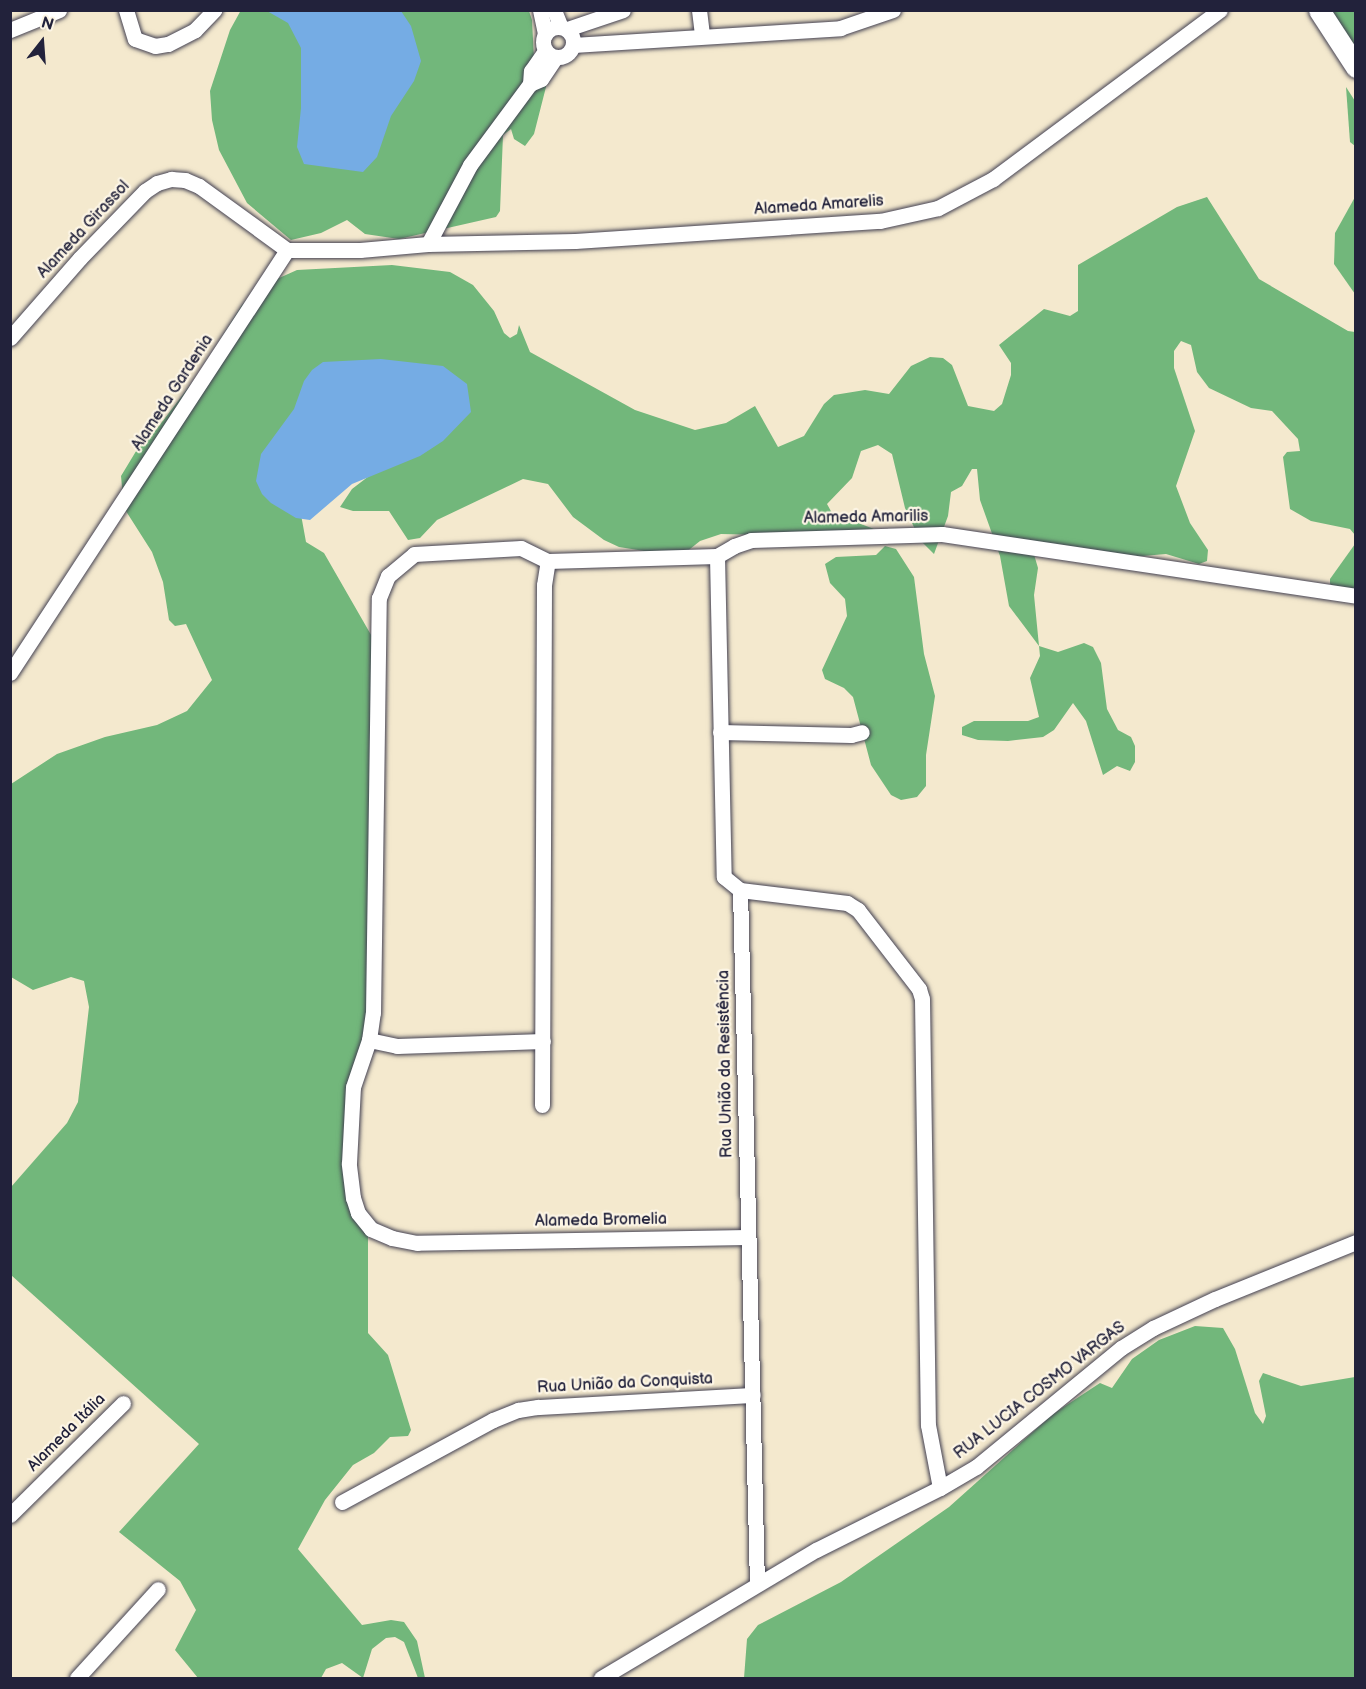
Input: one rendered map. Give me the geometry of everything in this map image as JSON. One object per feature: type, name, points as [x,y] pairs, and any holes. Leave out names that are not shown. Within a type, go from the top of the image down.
[{"type":"street","points":[[10,30],[60,10]]},
{"type":"street","points":[[126,10],[135,39],[154,46],[168,44],[195,30],[214,10]]},
{"type":"street","points":[[540,10],[545,34]]},
{"type":"street","points":[[550,54],[567,55],[573,45],[571,34],[564,28],[554,10]]},
{"type":"street","points":[[287,250],[360,250],[428,244],[470,165],[530,84],[541,79],[550,54],[542,39],[549,29],[564,28],[623,10]]},
{"type":"street","points":[[699,10],[702,36]]},
{"type":"street","points":[[573,45],[840,28],[893,10]]},
{"type":"street","name":"Alameda Amarelis","points":[[428,244],[575,241],[880,221],[938,208],[993,179],[1220,10]]},
{"type":"street","points":[[1319,10],[1356,67]]},
{"type":"street","name":"Alameda Girassol","points":[[10,338],[80,258],[145,191],[157,183],[186,180],[199,186],[287,250]]},
{"type":"street","name":"Alameda Gardenia","points":[[10,673],[287,250]]},
{"type":"street","name":"Alameda Amarilis","points":[[388,576],[414,554],[521,548],[548,561],[717,556],[734,546],[751,540],[942,534],[1356,596]]},
{"type":"street","points":[[717,556],[724,877],[740,890],[847,903],[858,910],[919,988],[922,999],[928,1425],[940,1488]]},
{"type":"street","points":[[542,1105],[544,585],[548,561]]},
{"type":"street","name":"Alameda Bromelia","points":[[388,576],[379,598],[373,1013],[369,1040],[353,1086],[349,1163],[353,1198],[358,1213],[368,1225],[392,1238],[417,1243],[747,1237]]},
{"type":"street","points":[[720,732],[851,735],[862,732]]},
{"type":"street","name":"Rua União da Resistência","points":[[740,890],[747,1237]]},
{"type":"street","points":[[369,1040],[397,1046],[543,1041]]},
{"type":"street","points":[[747,1237],[757,1584]]},
{"type":"street","name":"RUA LUCIA COSMO VARGAS","points":[[601,1678],[816,1550],[940,1488],[976,1467],[1121,1348],[1153,1328],[1215,1299],[1356,1242]]},
{"type":"street","name":"Rua União da Conquista","points":[[342,1502],[493,1420],[518,1410],[753,1395]]},
{"type":"street","name":"Alameda Itália","points":[[10,1515],[123,1403]]},
{"type":"street","points":[[77,1678],[158,1589]]},
{"type":"green space","points":[[241,10],[529,11],[532,20],[534,59],[546,87],[534,134],[525,146],[514,139],[511,129],[503,135],[500,211],[496,217],[399,239],[365,234],[347,220],[321,233],[291,240],[247,203],[219,150],[212,120],[210,91],[230,30]]},
{"type":"green space","points":[[1350,10],[1355,12],[1355,69],[1321,11]]},
{"type":"green space","points":[[1346,87],[1355,101],[1355,146],[1350,142]]},
{"type":"green space","points":[[1207,197],[1259,279],[1348,331],[1355,332],[1355,535],[1350,529],[1311,521],[1290,509],[1283,457],[1287,452],[1300,451],[1298,439],[1272,411],[1251,408],[1209,388],[1197,372],[1191,345],[1181,341],[1174,351],[1174,368],[1195,431],[1176,486],[1190,523],[1208,550],[1207,561],[1199,564],[1166,554],[1119,558],[1033,551],[1038,568],[1034,595],[1039,646],[1009,606],[1000,556],[980,500],[977,469],[972,469],[962,486],[951,492],[948,516],[934,554],[920,540],[905,508],[892,454],[878,445],[861,451],[852,478],[827,504],[832,513],[874,529],[809,536],[721,534],[700,541],[675,561],[657,553],[619,547],[604,540],[573,517],[548,484],[523,479],[437,520],[420,538],[408,540],[389,511],[353,511],[340,507],[352,489],[437,424],[300,509],[306,542],[324,553],[378,647],[369,1040],[355,1073],[353,1198],[368,1225],[368,1333],[388,1355],[411,1430],[408,1436],[390,1437],[374,1453],[353,1465],[325,1500],[298,1549],[362,1625],[391,1620],[404,1622],[417,1641],[425,1678],[418,1678],[404,1642],[395,1637],[386,1638],[372,1649],[363,1678],[342,1663],[326,1669],[321,1678],[198,1678],[175,1650],[196,1610],[180,1581],[119,1532],[199,1444],[11,1275],[11,1187],[67,1123],[78,1102],[89,1007],[84,981],[71,977],[33,990],[11,977],[11,784],[57,754],[105,737],[157,725],[187,711],[212,680],[186,624],[175,626],[169,620],[163,582],[152,552],[124,508],[121,476],[144,438],[152,435],[198,375],[242,305],[268,283],[297,270],[392,265],[450,272],[473,285],[494,311],[504,333],[510,338],[517,334],[519,325],[530,352],[635,410],[695,430],[726,423],[755,406],[778,447],[804,436],[824,404],[834,395],[865,390],[889,394],[911,366],[930,357],[943,358],[952,365],[968,406],[994,411],[1002,404],[1011,375],[1011,363],[999,345],[1044,309],[1070,316],[1078,311],[1078,265],[1177,207]]},
{"type":"green space","points":[[1355,197],[1356,294],[1334,264],[1335,233]]},
{"type":"green space","points":[[1355,544],[1355,590],[1336,588],[1330,584],[1330,579]]},
{"type":"green space","points":[[885,546],[896,549],[914,577],[924,654],[935,696],[926,755],[926,786],[917,797],[901,800],[891,795],[871,765],[853,697],[844,688],[825,679],[822,670],[847,616],[845,599],[830,583],[825,564],[836,557],[876,555]]},
{"type":"green space","points":[[1084,643],[1093,647],[1101,663],[1107,709],[1118,730],[1131,737],[1135,746],[1135,762],[1130,771],[1117,766],[1103,775],[1086,721],[1073,703],[1054,730],[1043,737],[1008,741],[978,740],[962,735],[962,727],[974,721],[1028,721],[1039,717],[1030,678],[1040,656],[1039,646],[1058,652]]},
{"type":"green space","points":[[1195,1326],[1223,1328],[1235,1349],[1255,1413],[1263,1424],[1266,1416],[1259,1381],[1263,1373],[1301,1386],[1355,1377],[1355,1678],[744,1678],[747,1639],[758,1625],[841,1582],[949,1507],[1053,1414],[1100,1383],[1112,1388],[1132,1359],[1159,1340]]},
{"type":"water","points":[[267,11],[401,11],[411,26],[421,61],[414,81],[391,116],[377,157],[363,172],[304,164],[297,147],[301,108],[301,48],[288,23]]},
{"type":"water","points":[[381,359],[443,366],[467,384],[471,412],[443,441],[420,456],[352,484],[310,520],[296,518],[271,503],[262,494],[256,481],[261,454],[294,409],[304,381],[312,370],[323,362]]}]
